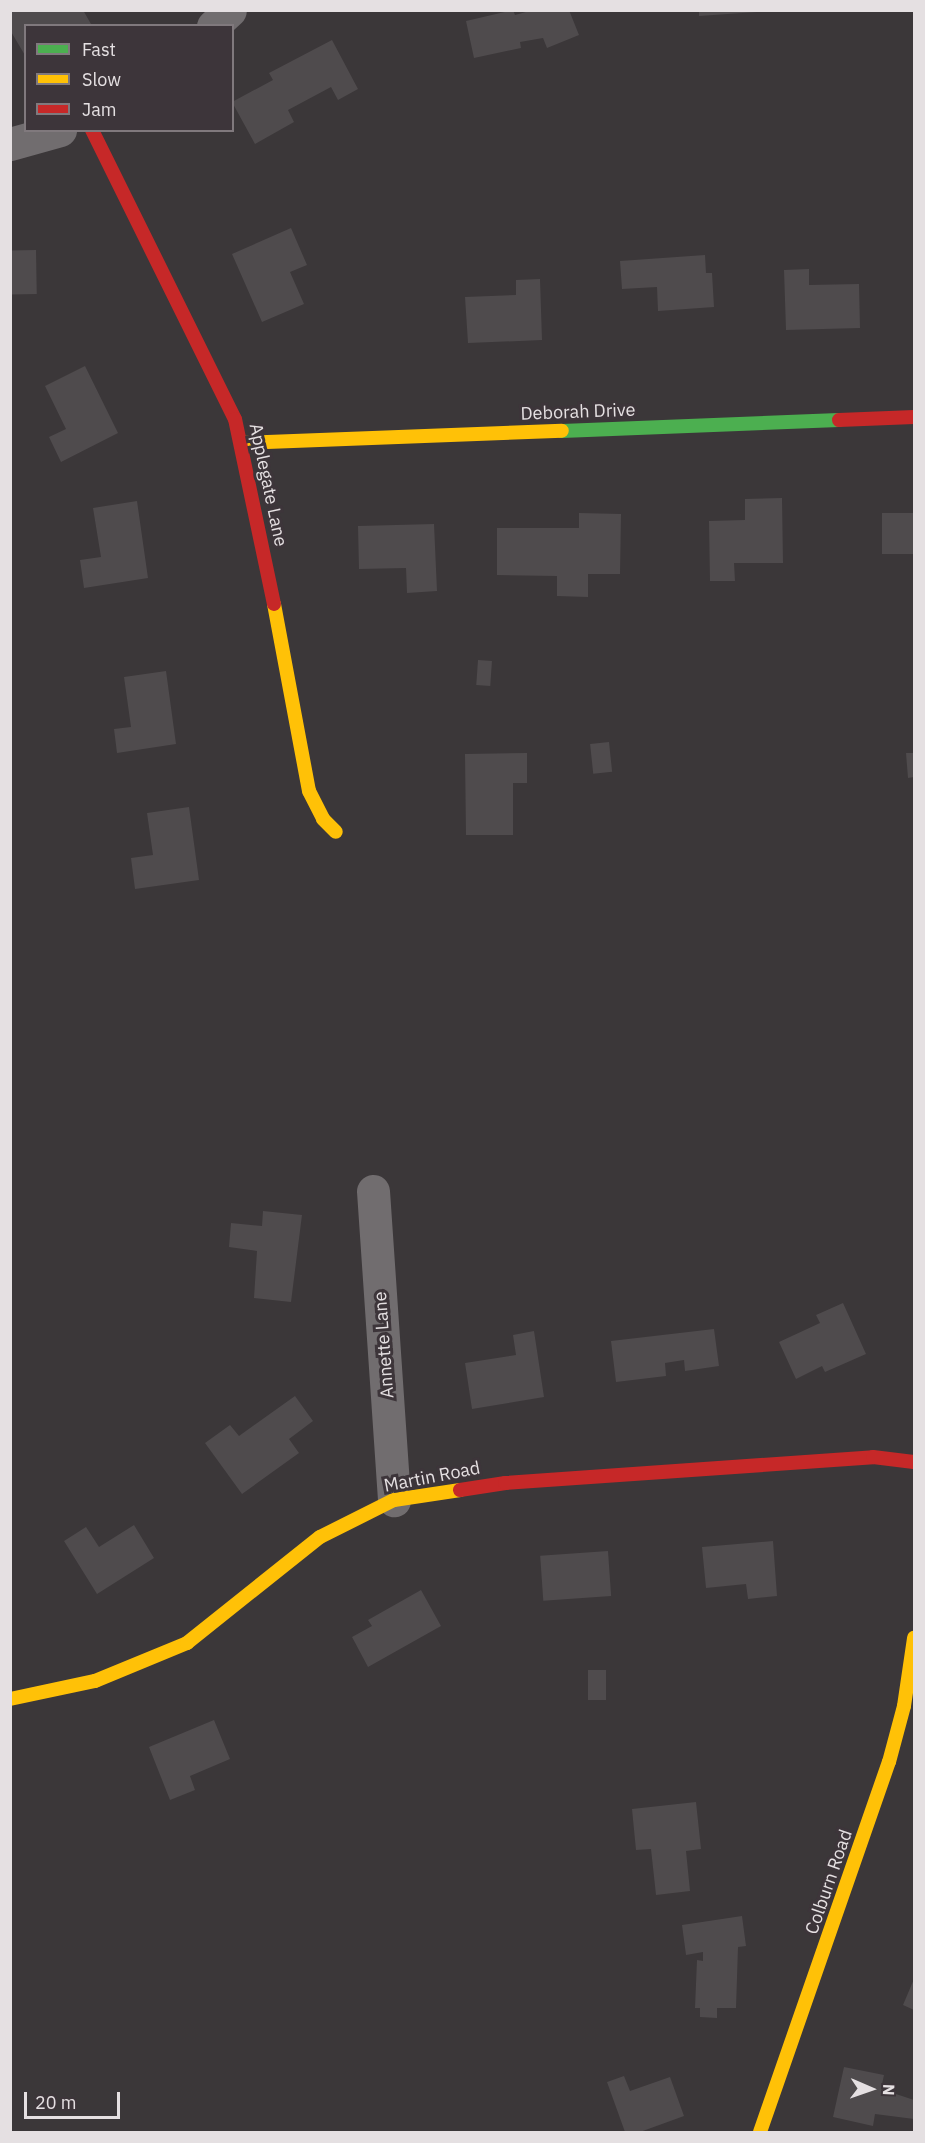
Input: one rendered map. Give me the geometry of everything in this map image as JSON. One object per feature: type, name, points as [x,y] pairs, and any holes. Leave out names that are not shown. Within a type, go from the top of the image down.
[{"type":"street","points":[[215,24],[230,10]]},
{"type":"street","points":[[10,144],[53,132]]},
{"type":"street","name":"Applegate Lane","points":[[93,132],[214,371],[243,443],[309,791],[323,819],[336,832]]},
{"type":"street","name":"Deborah Drive","points":[[243,443],[915,417]]},
{"type":"street","name":"Annette Lane","points":[[373,1191],[394,1500]]},
{"type":"street","name":"Martin Road","points":[[10,1699],[95,1681],[187,1643],[320,1537],[394,1500],[505,1483],[873,1457],[915,1462]]},
{"type":"street","name":"Colburn Road","points":[[760,2133],[889,1762],[904,1706],[915,1638]]},
{"type":"building","points":[[10,10],[83,10],[91,24],[24,24],[24,54],[10,30]]},
{"type":"building","points":[[513,10],[515,15],[533,10],[569,10],[579,35],[547,48],[543,38],[520,42],[521,48],[474,58],[466,21]]},
{"type":"building","points":[[699,10],[757,10],[757,12],[699,16]]},
{"type":"building","points":[[332,40],[358,89],[338,100],[331,87],[288,110],[294,122],[255,144],[234,106],[234,101],[273,80],[269,73]]},
{"type":"building","points":[[291,228],[307,265],[290,272],[304,304],[262,322],[232,254]]},
{"type":"building","points":[[10,250],[36,250],[37,294],[11,294]]},
{"type":"building","points":[[705,255],[706,273],[712,273],[714,307],[658,311],[657,287],[622,289],[620,261]]},
{"type":"building","points":[[809,269],[809,285],[859,284],[860,328],[786,330],[784,270]]},
{"type":"building","points":[[540,279],[542,340],[468,343],[465,297],[516,295],[516,280]]},
{"type":"building","points":[[85,366],[118,433],[61,462],[49,437],[66,429],[45,386]]},
{"type":"building","points":[[782,498],[783,563],[734,563],[735,581],[710,581],[709,521],[745,520],[745,499]]},
{"type":"building","points":[[137,501],[148,578],[84,588],[80,560],[101,557],[93,508]]},
{"type":"building","points":[[579,513],[621,514],[620,574],[588,574],[588,597],[557,596],[557,576],[497,575],[497,528],[579,528]]},
{"type":"building","points":[[882,513],[914,513],[914,554],[882,554]]},
{"type":"building","points":[[434,524],[437,591],[407,593],[406,568],[359,569],[358,526]]},
{"type":"building","points":[[478,660],[492,661],[490,686],[476,685]]},
{"type":"building","points":[[166,671],[176,744],[117,753],[114,729],[131,727],[124,677]]},
{"type":"building","points":[[609,742],[612,772],[593,774],[590,744]]},
{"type":"building","points":[[527,753],[527,783],[513,783],[513,835],[466,835],[465,754]]},
{"type":"building","points":[[906,753],[914,753],[914,777],[908,778]]},
{"type":"building","points":[[189,807],[199,880],[135,889],[131,858],[153,855],[147,813]]},
{"type":"building","points":[[263,1211],[302,1215],[291,1302],[254,1298],[257,1251],[229,1247],[231,1223],[262,1226]]},
{"type":"building","points":[[843,1303],[866,1354],[825,1372],[822,1366],[796,1379],[779,1342],[820,1323],[816,1315]]},
{"type":"building","points":[[714,1329],[719,1366],[685,1371],[684,1360],[665,1363],[666,1376],[616,1382],[611,1341]]},
{"type":"building","points":[[534,1331],[544,1397],[472,1409],[465,1363],[516,1355],[513,1335]]},
{"type":"building","points":[[295,1396],[313,1421],[289,1439],[299,1453],[242,1494],[205,1443],[230,1425],[239,1436]]},
{"type":"building","points":[[134,1525],[154,1558],[97,1594],[64,1541],[86,1527],[99,1547]]},
{"type":"building","points":[[773,1541],[777,1596],[748,1599],[746,1584],[706,1588],[702,1547]]},
{"type":"building","points":[[608,1551],[611,1596],[543,1601],[540,1556]]},
{"type":"building","points":[[421,1590],[441,1626],[368,1667],[352,1637],[372,1626],[368,1620]]},
{"type":"building","points":[[588,1670],[606,1670],[606,1700],[588,1700]]},
{"type":"building","points":[[214,1720],[230,1759],[190,1776],[195,1790],[170,1800],[149,1747]]},
{"type":"building","points":[[696,1802],[701,1849],[686,1851],[690,1891],[656,1895],[651,1849],[636,1850],[632,1809]]},
{"type":"building","points":[[742,1916],[746,1946],[738,1947],[736,2008],[717,2008],[717,2018],[700,2017],[700,2008],[695,2008],[697,1960],[703,1961],[703,1952],[686,1955],[682,1925]]},
{"type":"building","points":[[914,1979],[914,2010],[903,2005]]},
{"type":"building","points":[[844,2067],[884,2075],[881,2089],[914,2100],[914,2119],[875,2114],[873,2126],[833,2117]]},
{"type":"building","points":[[624,2076],[630,2091],[670,2077],[684,2116],[640,2132],[625,2132],[607,2082]]},
{"type":"traffic: fast","points":[[562,431],[839,420]]},
{"type":"traffic: slow","points":[[243,443],[562,431]]},
{"type":"traffic: slow","points":[[274,604],[309,791],[323,819],[336,832]]},
{"type":"traffic: slow","points":[[10,1699],[95,1681],[187,1643],[320,1537],[394,1500],[460,1490]]},
{"type":"traffic: slow","points":[[760,2132],[889,1762],[904,1706],[914,1638]]},
{"type":"traffic: jam","points":[[93,132],[235,419],[274,604]]},
{"type":"traffic: jam","points":[[839,420],[914,417]]},
{"type":"traffic: jam","points":[[460,1490],[505,1483],[873,1457],[914,1462]]}]
